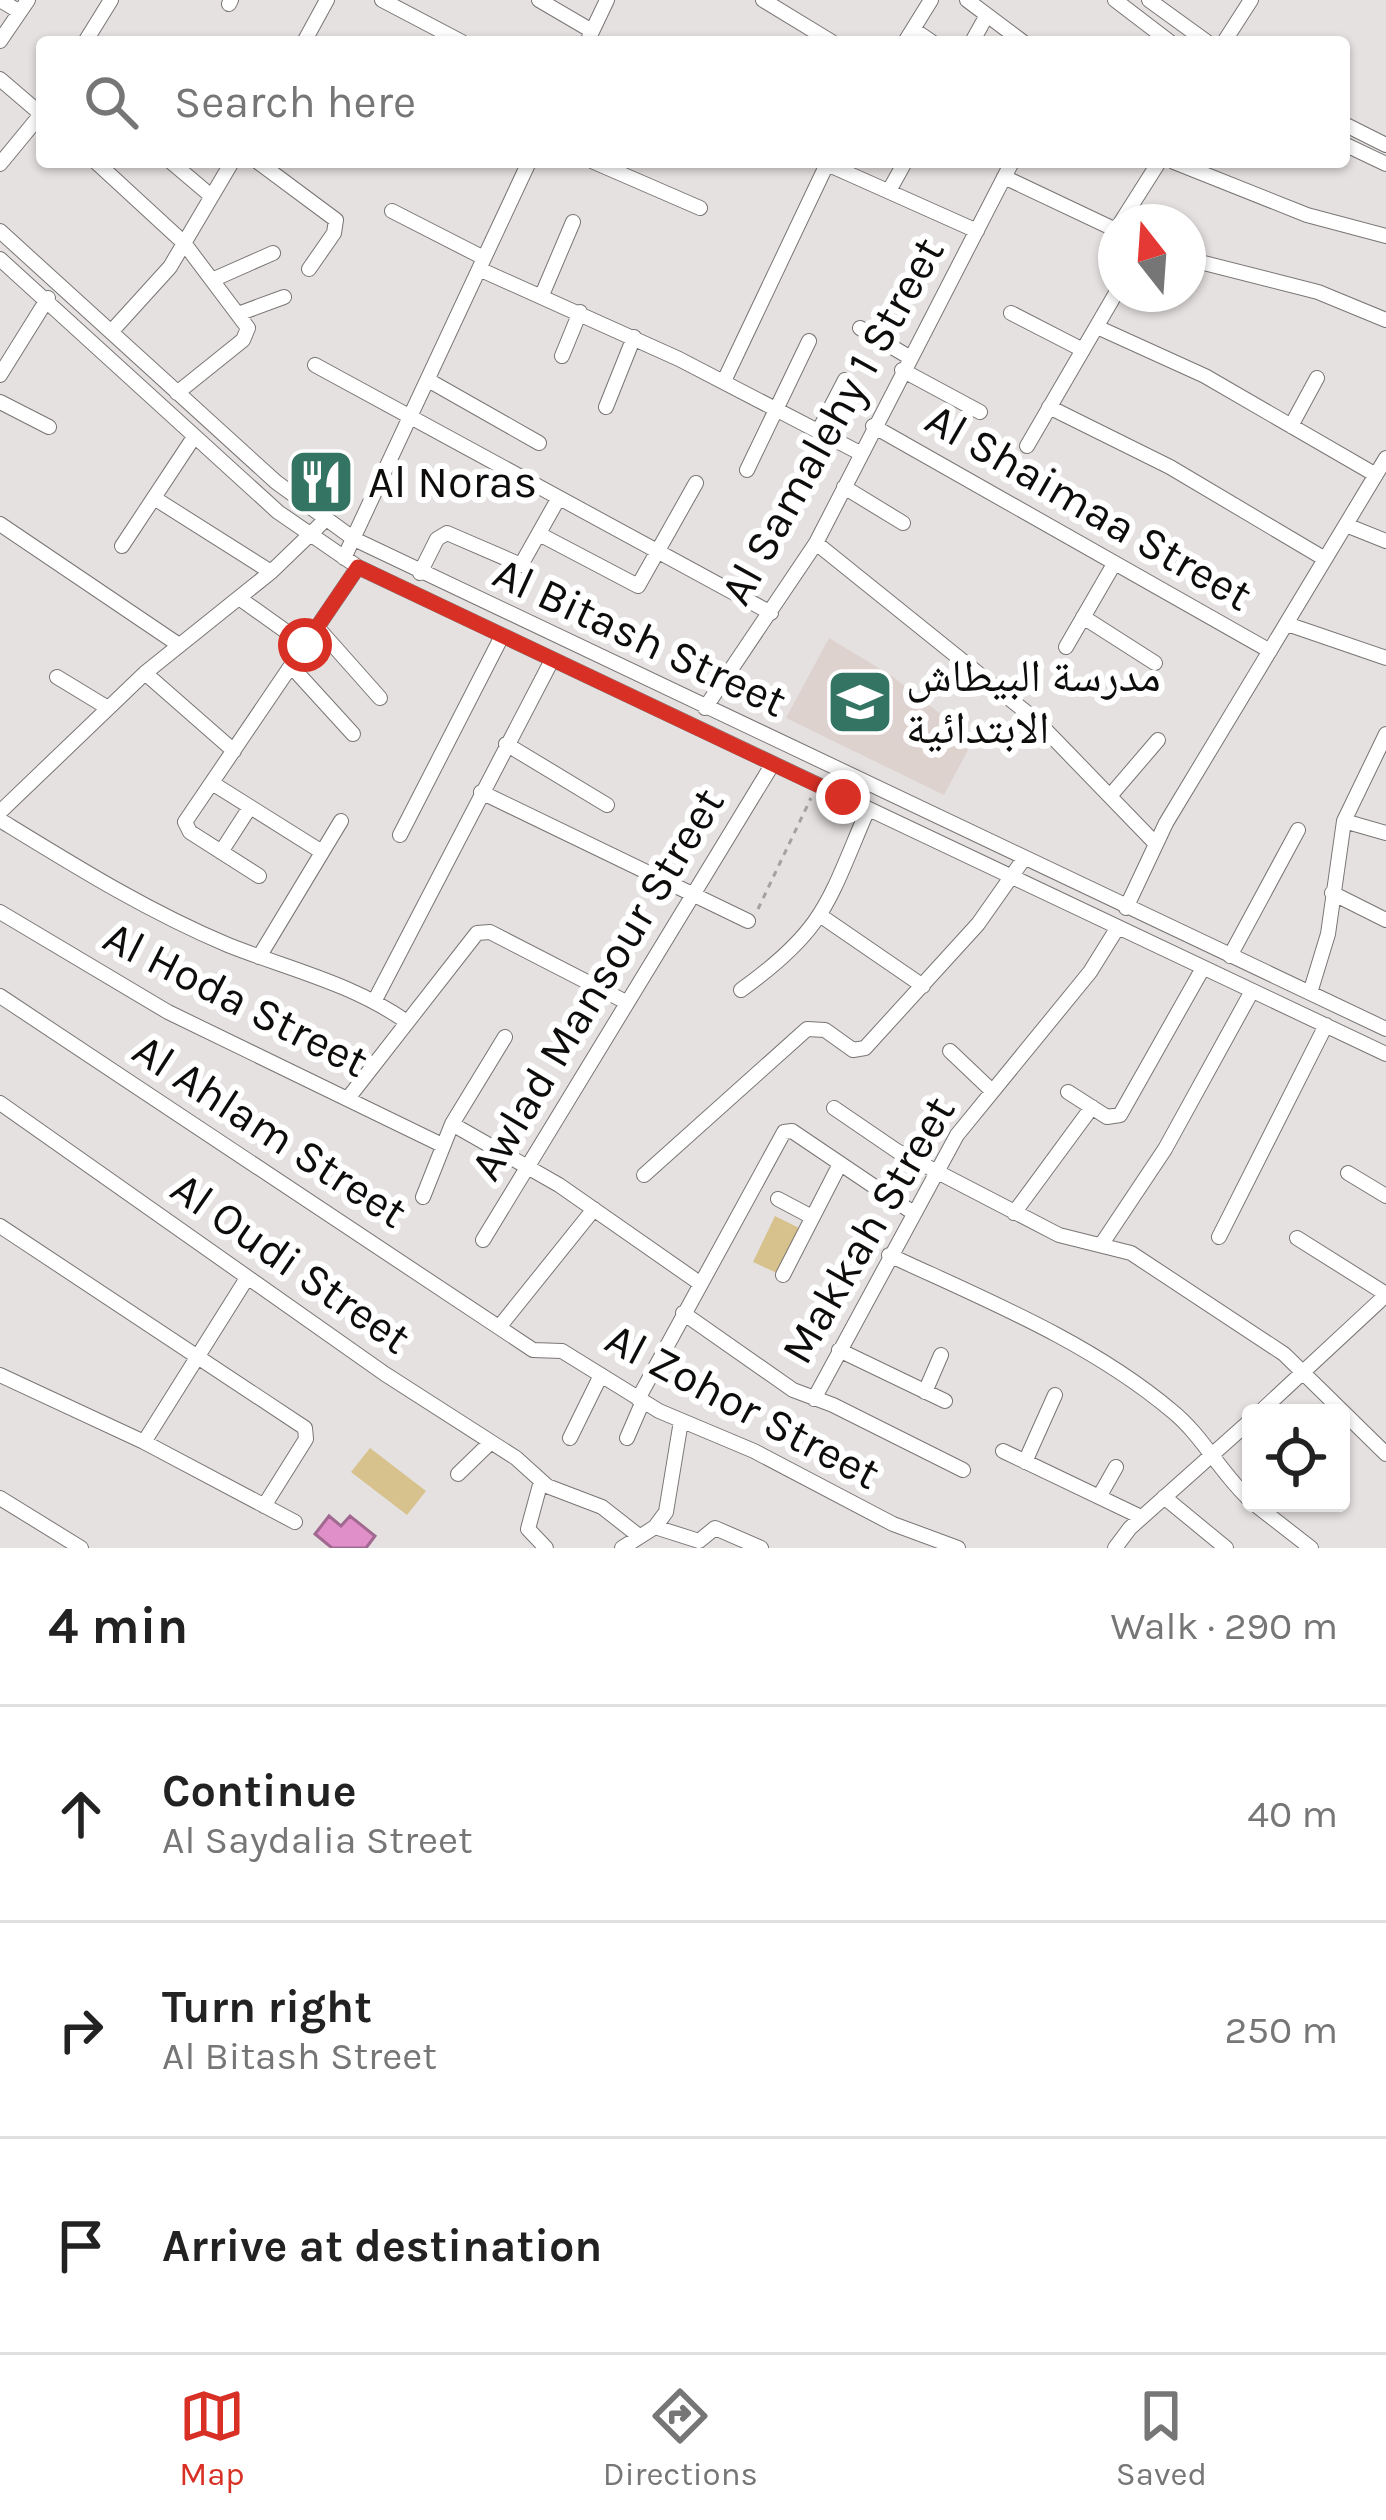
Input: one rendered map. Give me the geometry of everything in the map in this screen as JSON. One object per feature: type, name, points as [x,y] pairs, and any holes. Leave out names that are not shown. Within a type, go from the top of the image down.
[{"type":"street","points":[[0,0],[24,6],[0,41]]},
{"type":"street","points":[[89,36],[111,0]]},
{"type":"street","points":[[307,36],[327,0]]},
{"type":"street","points":[[382,0],[438,36]]},
{"type":"street","points":[[539,0],[588,36]]},
{"type":"street","points":[[589,36],[607,0]]},
{"type":"street","points":[[763,0],[822,36]]},
{"type":"street","points":[[909,36],[931,0]]},
{"type":"street","points":[[967,0],[1014,36]]},
{"type":"street","points":[[1115,0],[1162,36]]},
{"type":"street","points":[[1149,0],[1199,36]]},
{"type":"street","points":[[1228,36],[1251,0]]},
{"type":"street","points":[[975,36],[987,15]]},
{"type":"street","points":[[0,79],[36,109]]},
{"type":"street","points":[[0,164],[36,121]]},
{"type":"street","points":[[1350,127],[1386,145]]},
{"type":"street","points":[[1350,147],[1386,164]]},
{"type":"street","points":[[103,168],[184,243],[248,328],[247,336],[177,393]]},
{"type":"street","points":[[179,168],[210,195]]},
{"type":"street","points":[[111,332],[184,243],[228,168]]},
{"type":"street","points":[[267,168],[336,220],[334,233],[309,269]]},
{"type":"street","points":[[344,558],[526,168]]},
{"type":"street","points":[[608,168],[700,208]]},
{"type":"street","points":[[724,380],[824,168]]},
{"type":"street","points":[[844,168],[976,231]]},
{"type":"street","points":[[890,189],[902,168]]},
{"type":"street","name":"Al Samalehy 1 Street","points":[[705,708],[815,543],[1009,168]]},
{"type":"street","points":[[1132,204],[1155,168]]},
{"type":"street","points":[[1189,168],[1307,215],[1386,236]]},
{"type":"street","points":[[1004,177],[1098,219]]},
{"type":"street","points":[[392,211],[542,296],[724,380],[860,452]]},
{"type":"street","points":[[542,296],[573,222]]},
{"type":"street","name":"Al Bitash Street","points":[[0,231],[177,393],[325,520],[354,539],[1386,1029]]},
{"type":"street","points":[[212,280],[273,253]]},
{"type":"street","name":"Al Bitash Street","points":[[0,259],[309,536],[358,567],[1386,1054]]},
{"type":"street","points":[[1206,264],[1318,292],[1386,320]]},
{"type":"street","points":[[0,375],[57,283]]},
{"type":"street","points":[[238,314],[284,297]]},
{"type":"street","points":[[562,356],[580,312]]},
{"type":"street","points":[[1027,446],[1105,312]]},
{"type":"street","points":[[1011,313],[1083,350]]},
{"type":"street","points":[[1096,327],[1205,376],[1376,475]]},
{"type":"street","points":[[860,328],[980,412]]},
{"type":"street","points":[[606,407],[634,337]]},
{"type":"street","points":[[748,470],[809,341]]},
{"type":"street","points":[[314,365],[771,614]]},
{"type":"street","points":[[1291,426],[1317,379]]},
{"type":"street","points":[[428,380],[538,443]]},
{"type":"street","points":[[819,430],[845,380]]},
{"type":"street","points":[[0,402],[49,427]]},
{"type":"street","points":[[1049,407],[1170,467],[1325,560]]},
{"type":"street","name":"Al Shaimaa Street","points":[[873,426],[1270,651]]},
{"type":"street","points":[[122,546],[194,436]]},
{"type":"street","points":[[1126,908],[1155,843],[1386,458]]},
{"type":"street","points":[[541,535],[631,586],[644,581],[695,483]]},
{"type":"street","points":[[844,487],[903,523]]},
{"type":"street","points":[[154,498],[271,572]]},
{"type":"street","points":[[420,573],[443,534],[516,565],[528,559],[557,501]]},
{"type":"street","points":[[325,520],[271,572],[146,673],[1,813],[116,892],[259,957],[375,1000],[406,1022]]},
{"type":"street","points":[[0,524],[179,645]]},
{"type":"street","points":[[1346,525],[1386,541]]},
{"type":"street","points":[[815,543],[1017,703],[1155,843]]},
{"type":"street","points":[[1066,647],[1114,564]]},
{"type":"street","points":[[259,876],[185,825],[358,567]]},
{"type":"street","points":[[239,598],[305,645]]},
{"type":"street","points":[[1083,617],[1155,663]]},
{"type":"street","points":[[1287,624],[1386,658]]},
{"type":"street","points":[[317,627],[380,698]]},
{"type":"street","points":[[400,836],[502,637]]},
{"type":"street","points":[[568,668],[578,648]]},
{"type":"street","points":[[375,1000],[552,660]]},
{"type":"street","points":[[290,666],[353,734]]},
{"type":"street","points":[[146,673],[234,751]]},
{"type":"street","points":[[57,677],[108,708]]},
{"type":"street","points":[[1310,994],[1328,934],[1344,821],[1378,763],[1386,734]]},
{"type":"street","points":[[1109,796],[1158,740]]},
{"type":"street","points":[[506,744],[607,805]]},
{"type":"street","name":"Awlad Mansour Street","points":[[483,1240],[772,765]]},
{"type":"street","points":[[212,783],[322,852]]},
{"type":"street","points":[[481,792],[748,921]]},
{"type":"street","points":[[221,852],[250,807]]},
{"type":"street","points":[[741,990],[800,946],[821,916],[868,809]]},
{"type":"street","points":[[259,957],[341,821]]},
{"type":"street","points":[[1344,821],[1386,833]]},
{"type":"street","points":[[1230,956],[1298,830]]},
{"type":"street","points":[[644,1175],[807,1029],[819,1028],[854,1050],[862,1049],[923,986],[1023,860]]},
{"type":"street","points":[[1332,893],[1386,920]]},
{"type":"street","name":"Al Hoda Street","points":[[0,912],[168,1012],[442,1145]]},
{"type":"street","points":[[821,916],[923,986]]},
{"type":"street","name":"Makkah Street","points":[[814,1399],[934,1172],[991,1090],[1090,972],[1118,927]]},
{"type":"street","points":[[349,1097],[477,933],[490,932],[626,1003]]},
{"type":"street","points":[[1068,1092],[1111,1118],[1120,1114],[1203,968]]},
{"type":"street","points":[[1101,1245],[1165,1149],[1252,991]]},
{"type":"street","name":"Al Ahlam Street","points":[[0,996],[500,1326]]},
{"type":"street","points":[[1219,1237],[1326,1025]]},
{"type":"street","points":[[423,1197],[452,1124],[505,1036]]},
{"type":"street","points":[[950,1052],[991,1090]]},
{"type":"street","name":"Al Oudi Street","points":[[0,1103],[541,1481],[602,1508],[638,1535]]},
{"type":"street","points":[[1014,1213],[1092,1107]]},
{"type":"street","points":[[834,1108],[934,1172],[1014,1213],[1072,1240],[1132,1253],[1304,1372],[1386,1454]]},
{"type":"street","points":[[452,1124],[528,1166],[698,1282]]},
{"type":"street","points":[[627,1438],[640,1400],[698,1282],[789,1131],[912,1212]]},
{"type":"street","points":[[783,1275],[840,1164]]},
{"type":"street","points":[[1348,1173],[1386,1196]]},
{"type":"street","points":[[778,1199],[812,1217]]},
{"type":"street","points":[[500,1326],[594,1209]]},
{"type":"street","points":[[0,1226],[308,1432],[264,1506]]},
{"type":"street","points":[[1268,1404],[1386,1295],[1297,1238]]},
{"type":"street","points":[[890,1255],[1083,1351],[1166,1405],[1242,1491]]},
{"type":"street","points":[[144,1442],[247,1278]]},
{"type":"street","points":[[682,1313],[783,1384],[963,1470]]},
{"type":"street","name":"Al Zohor Street","points":[[500,1326],[533,1350],[562,1351],[681,1421],[754,1451],[892,1524],[958,1548]]},
{"type":"street","points":[[839,1350],[946,1402]]},
{"type":"street","points":[[925,1392],[941,1355]]},
{"type":"street","points":[[570,1438],[601,1375]]},
{"type":"street","points":[[0,1376],[144,1442],[295,1522]]},
{"type":"street","points":[[1025,1462],[1054,1395]]},
{"type":"street","points":[[622,1548],[656,1527],[666,1513],[681,1421]]},
{"type":"street","points":[[1115,1548],[1141,1517],[1242,1428]]},
{"type":"street","points":[[458,1474],[491,1442]]},
{"type":"street","points":[[1003,1451],[1141,1517]]},
{"type":"street","points":[[1100,1497],[1116,1466]]},
{"type":"street","points":[[541,1481],[528,1529],[546,1548]]},
{"type":"street","points":[[1163,1497],[1226,1548]]},
{"type":"street","points":[[0,1498],[81,1548]]},
{"type":"street","points":[[1265,1512],[1311,1548]]},
{"type":"street","points":[[656,1527],[702,1544],[712,1527],[761,1548]]},
{"type":"path","points":[[748,921],[818,786]]},
{"type":"shaded area","name":"مدرسة البيطاش الابتدائية","points":[[829,638],[892,676],[956,726],[968,750],[944,795],[786,718]]},
{"type":"shaded area","points":[[775,1216],[799,1228],[777,1273],[753,1262]]},
{"type":"shaded area","points":[[370,1448],[426,1491],[407,1515],[351,1472]]},
{"type":"shaded area","points":[[329,1516],[341,1526],[350,1516],[375,1536],[366,1548],[332,1548],[315,1534]]},
{"type":"place","name":"Al Noras","points":[[321,482]]},
{"type":"place","name":"مدرسة البيطاش الابتدائية","points":[[860,702]]},
{"type":"route","points":[[305,645],[358,567],[843,797]]}]
